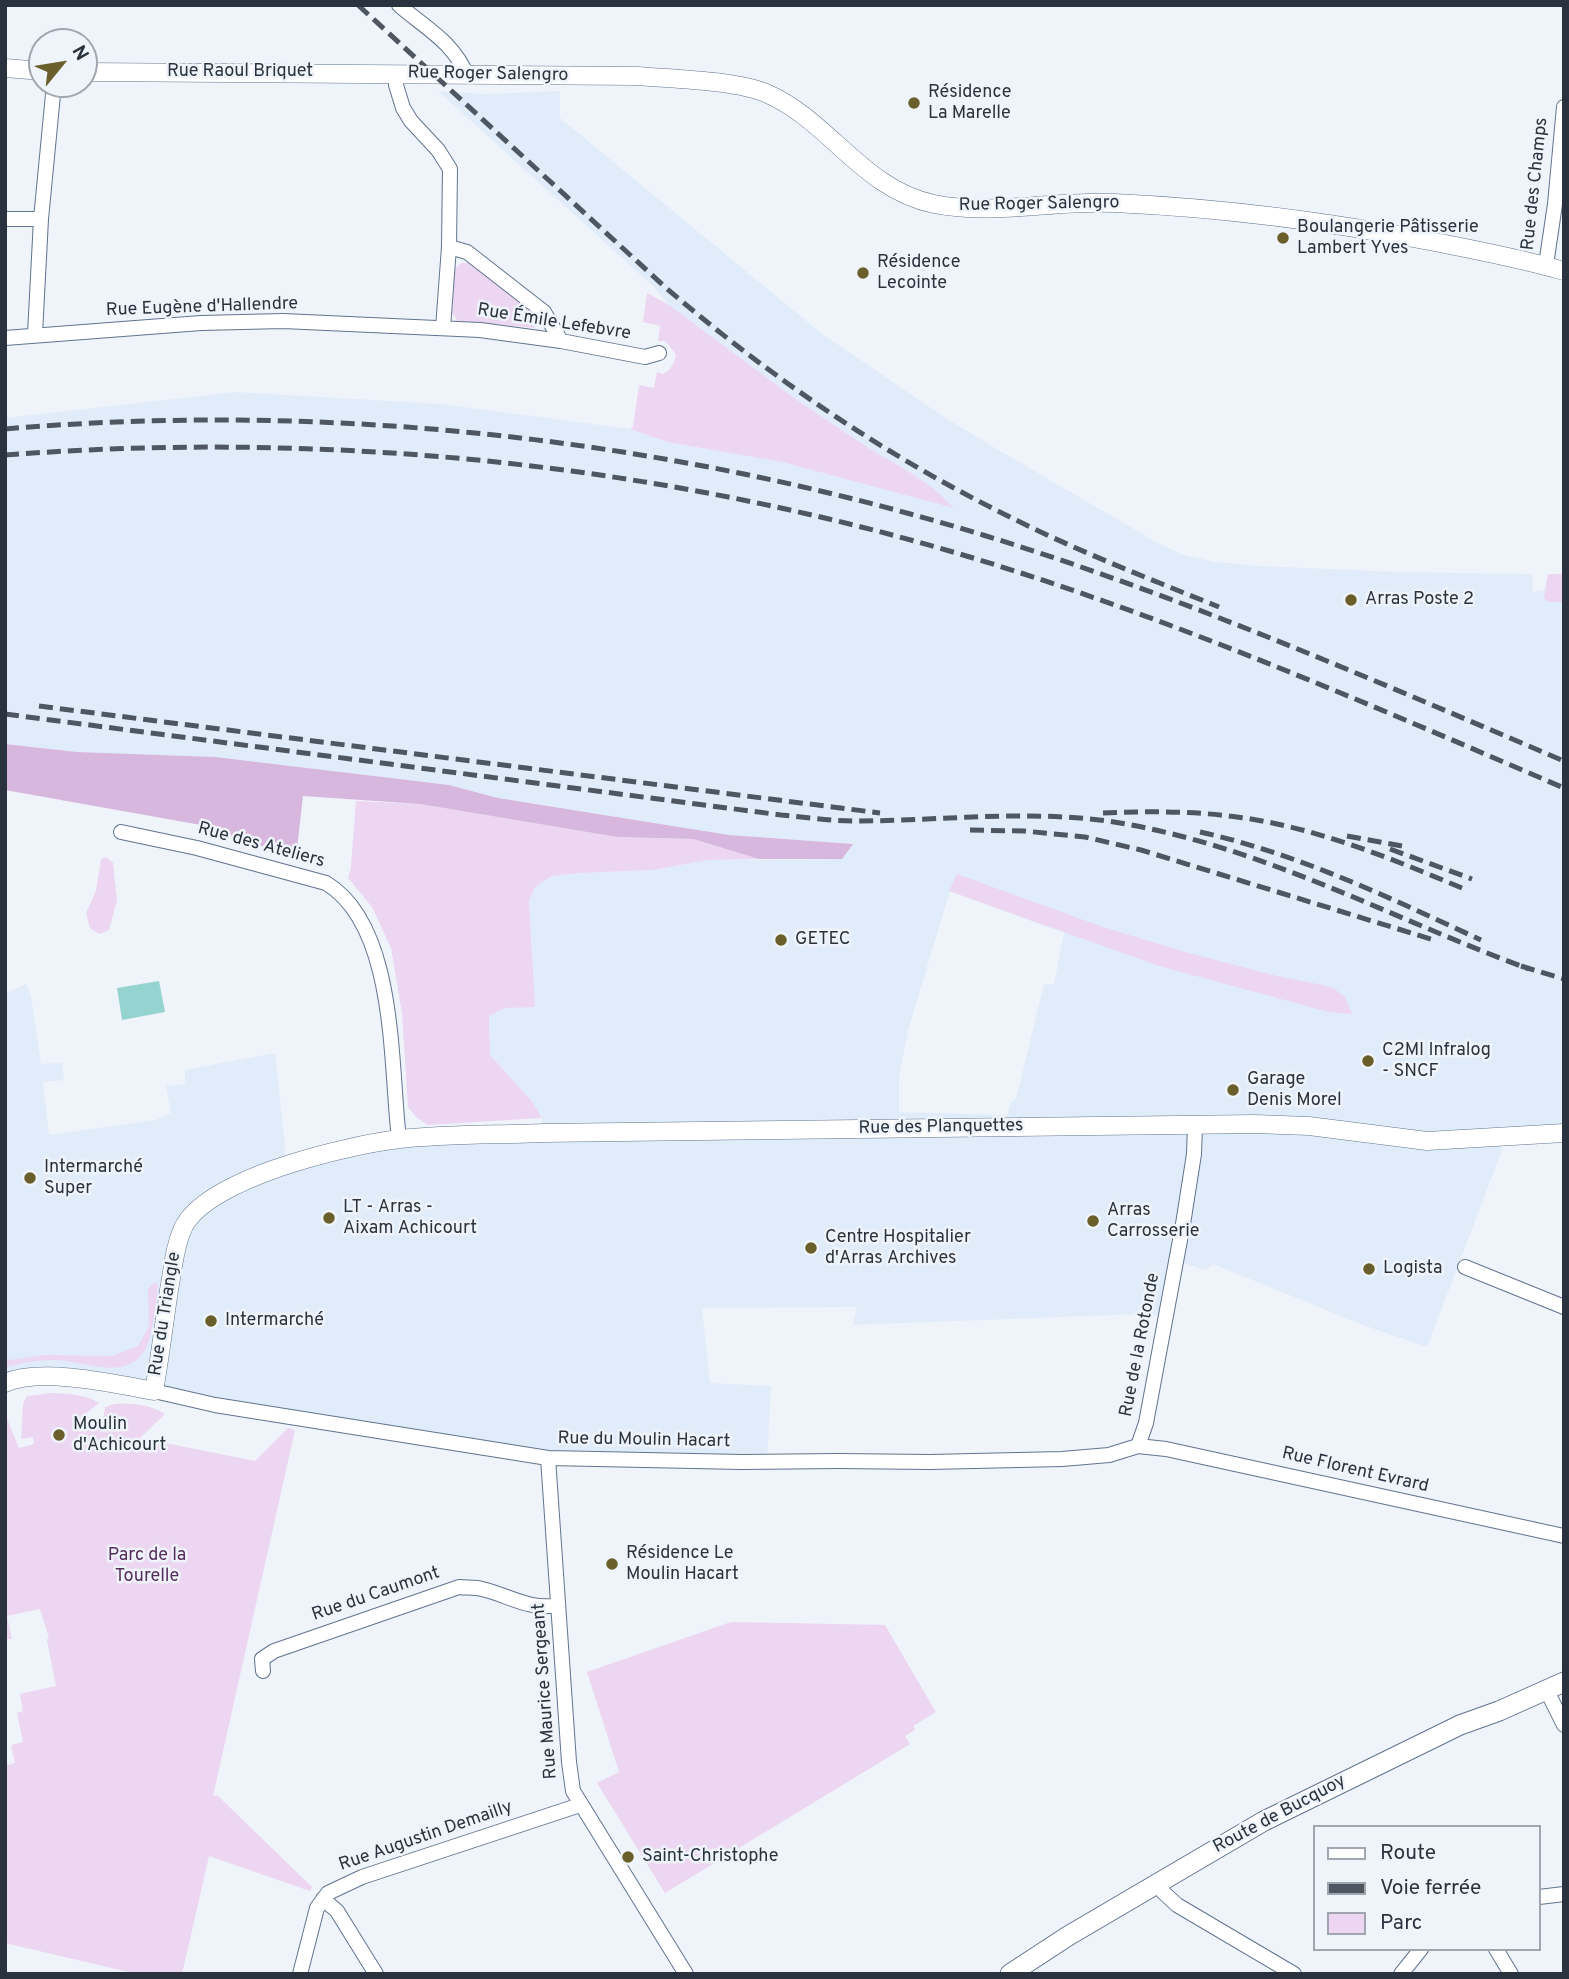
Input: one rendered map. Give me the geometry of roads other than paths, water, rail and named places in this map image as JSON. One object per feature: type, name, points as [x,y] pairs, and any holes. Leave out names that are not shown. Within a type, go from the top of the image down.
[{"type":"main road","name":"Route de Bucquoy","points":[[1010,1974],[1158,1882],[1264,1821],[1460,1725],[1499,1711],[1555,1685]]},
{"type":"street","points":[[399,5],[443,39],[467,76]]},
{"type":"street","points":[[5,68],[28,70]]},
{"type":"street","name":"Rue Raoul Briquet","points":[[98,72],[396,74]]},
{"type":"street","points":[[396,74],[396,85],[403,108],[450,169],[449,247],[443,328]]},
{"type":"street","name":"Rue Roger Salengro","points":[[396,74],[637,76],[714,83],[768,94],[816,127],[880,181],[908,197],[942,205],[1015,206],[1100,202],[1180,206],[1329,223],[1546,265],[1564,271]]},
{"type":"street","points":[[35,334],[41,219],[53,98]]},
{"type":"street","name":"Rue des Champs","points":[[1546,265],[1559,204],[1564,107]]},
{"type":"street","points":[[5,219],[41,219]]},
{"type":"street","points":[[449,247],[467,252],[544,312],[561,341]]},
{"type":"street","name":"Rue Eugène d'Hallendre","points":[[5,338],[201,323],[270,322],[443,328]]},
{"type":"street","name":"Rue Émile Lefebvre","points":[[443,328],[561,341],[645,357],[659,354]]},
{"type":"street","name":"Rue des Ateliers","points":[[121,832],[209,850],[326,883],[355,908],[369,934],[381,973],[399,1139]]},
{"type":"street","name":"Rue des Planquettes","points":[[320,1157],[363,1145],[399,1139],[543,1133],[1255,1124],[1309,1126],[1427,1140],[1564,1133]]},
{"type":"street","name":"Rue de la Rotonde","points":[[1138,1446],[1149,1411],[1183,1224],[1194,1154],[1195,1126]]},
{"type":"street","name":"Rue du Triangle","points":[[154,1391],[174,1259],[184,1226],[207,1202],[252,1177],[320,1157]]},
{"type":"street","points":[[1465,1267],[1564,1307]]},
{"type":"street","points":[[5,1383],[32,1378],[63,1377],[154,1391]]},
{"type":"street","name":"Rue du Moulin Hacart","points":[[154,1391],[215,1405],[548,1458],[930,1462],[1062,1459],[1109,1455],[1138,1446]]},
{"type":"street","name":"Rue Florent Evrard","points":[[1138,1446],[1193,1455],[1564,1536]]},
{"type":"street","name":"Rue Maurice Sergeant","points":[[548,1458],[573,1791],[686,1974]]},
{"type":"street","name":"Rue du Caumont","points":[[263,1671],[262,1659],[274,1651],[459,1587],[480,1588],[528,1605],[547,1608],[558,1605]]},
{"type":"street","points":[[1555,1685],[1564,1725]]},
{"type":"street","name":"Rue Augustin Demailly","points":[[323,1899],[328,1893],[362,1877],[580,1805]]},
{"type":"street","points":[[1158,1882],[1163,1892],[1177,1905],[1294,1974]]},
{"type":"street","points":[[1541,1896],[1564,1895]]},
{"type":"street","points":[[300,1974],[317,1908],[323,1899],[337,1911],[376,1974]]},
{"type":"street","points":[[1401,1974],[1419,1951]]},
{"type":"street","points":[[1497,1951],[1511,1974]]},
{"type":"railway","points":[[358,5],[665,287],[705,321],[789,384],[876,442],[967,495],[1064,543],[1219,607]]},
{"type":"railway","points":[[5,429],[128,422],[252,420],[375,425],[499,436],[622,452],[744,474],[864,502],[1057,559],[1276,640],[1564,761]]},
{"type":"railway","points":[[5,455],[134,448],[262,448],[391,453],[519,464],[646,482],[773,506],[898,536],[1090,596],[1295,674],[1564,788]]},
{"type":"railway","points":[[39,706],[880,813]]},
{"type":"railway","points":[[5,714],[818,819],[855,821],[1049,816],[1114,822],[1168,833],[1273,865],[1529,969]]},
{"type":"railway","points":[[1103,813],[1220,815],[1295,828],[1352,845],[1462,888]]},
{"type":"railway","points":[[970,830],[1024,831],[1085,837],[1141,850],[1434,940]]},
{"type":"railway","points":[[1200,832],[1237,841],[1308,865],[1378,893],[1481,940]]},
{"type":"railway","points":[[1347,836],[1402,846]]},
{"type":"railway","points":[[1390,849],[1472,879]]},
{"type":"railway","points":[[1521,966],[1564,979]]},
{"type":"place","name":"Résidence La Marelle","points":[[914,103]]},
{"type":"place","name":"Boulangerie Pâtisserie Lambert Yves","points":[[1283,238]]},
{"type":"place","name":"Résidence Lecointe","points":[[863,273]]},
{"type":"place","name":"Arras Poste 2","points":[[1351,600]]},
{"type":"place","name":"GETEC","points":[[781,940]]},
{"type":"place","name":"C2MI Infralog - SNCF","points":[[1368,1061]]},
{"type":"place","name":"Garage Denis Morel","points":[[1233,1090]]},
{"type":"place","name":"Intermarché Super","points":[[30,1178]]},
{"type":"place","name":"LT - Arras - Aixam Achicourt","points":[[329,1218]]},
{"type":"place","name":"Arras Carrosserie","points":[[1093,1221]]},
{"type":"place","name":"Centre Hospitalier d'Arras Archives","points":[[811,1248]]},
{"type":"place","name":"Logista","points":[[1369,1269]]},
{"type":"place","name":"Intermarché","points":[[211,1321]]},
{"type":"place","name":"Moulin d'Achicourt","points":[[59,1435]]},
{"type":"place","name":"Résidence Le Moulin Hacart","points":[[612,1564]]},
{"type":"place","name":"Saint-Christophe","points":[[628,1857]]},
{"type":"park label","name":"Parc de la Tourelle","points":[[147,1566]]}]
